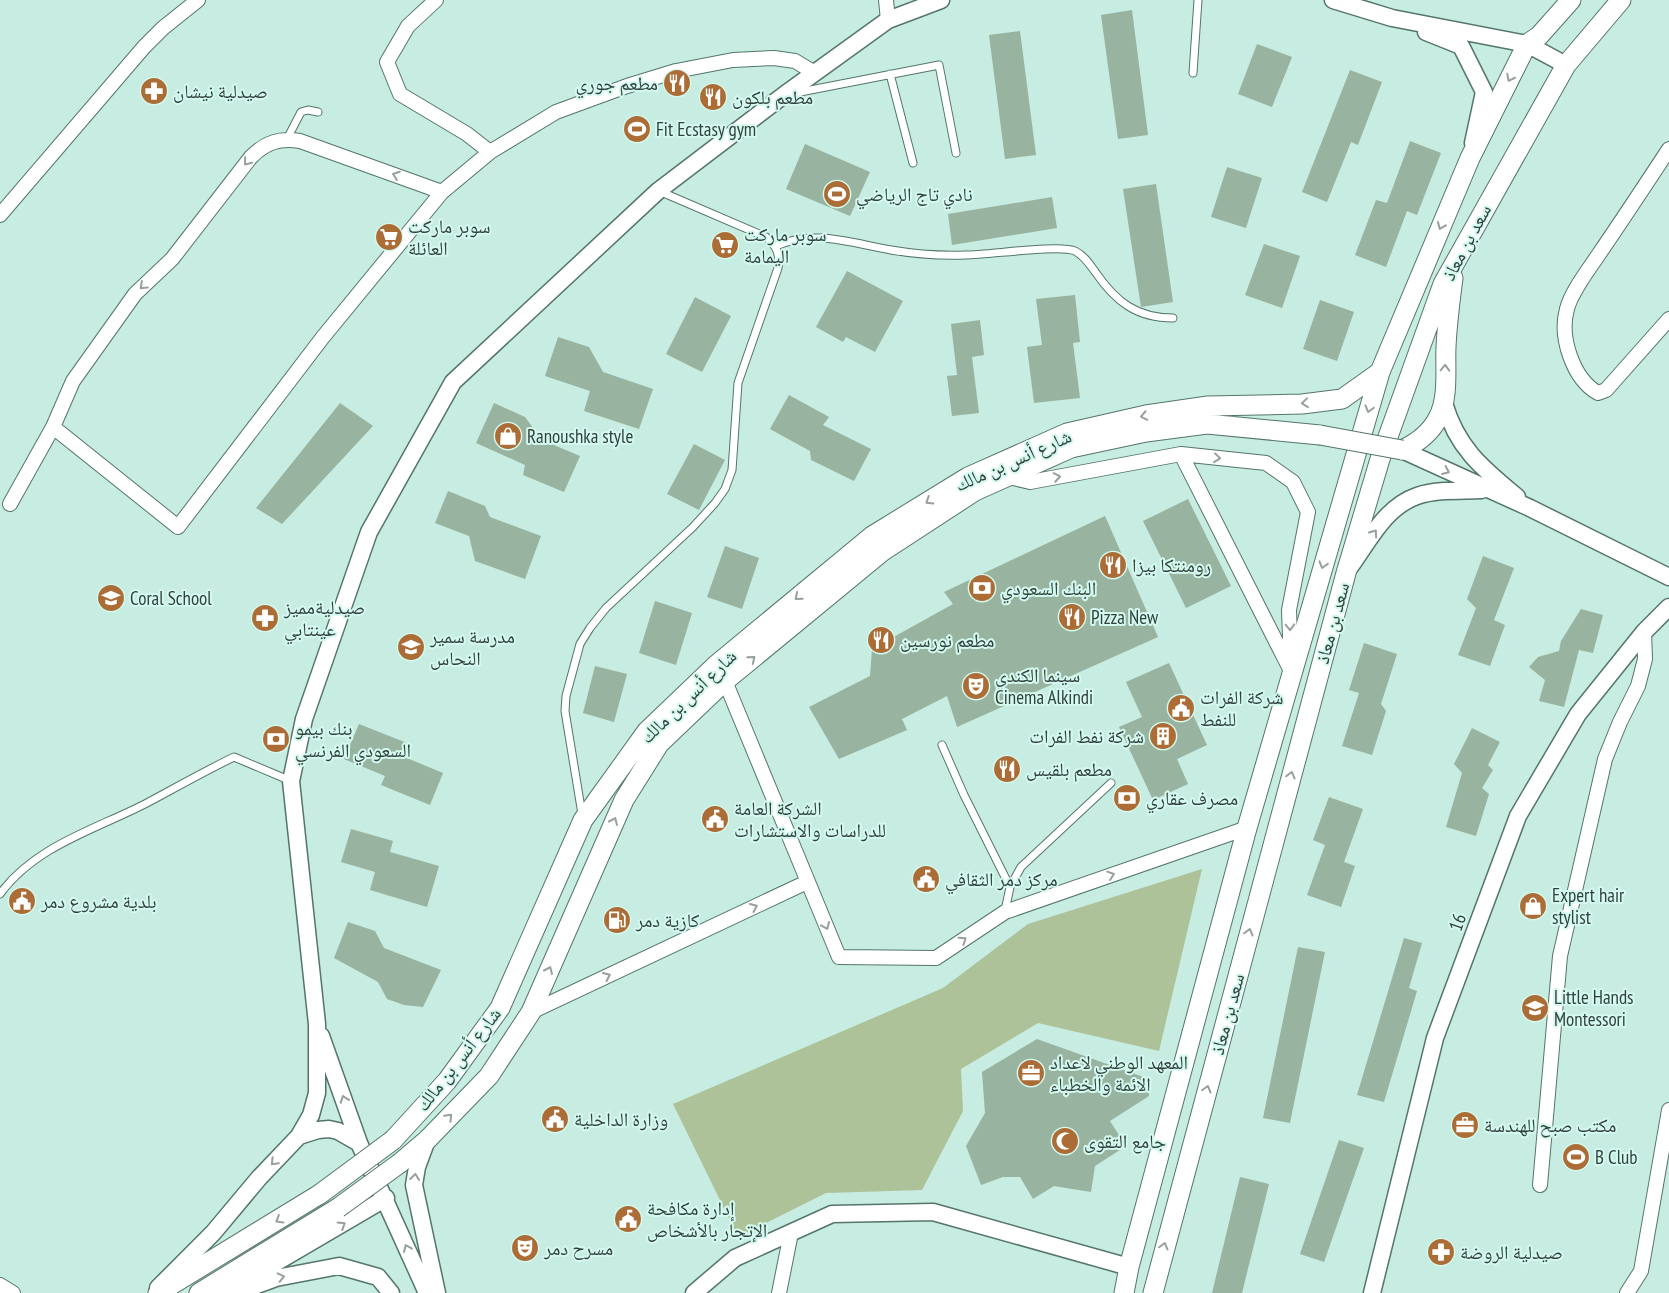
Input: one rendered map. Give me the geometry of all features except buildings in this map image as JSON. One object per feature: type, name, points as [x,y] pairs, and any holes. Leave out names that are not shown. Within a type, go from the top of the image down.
[{"type":"main road","name":"سعد بن معاذ","points":[[1124,1293],[1129,1267],[1247,828],[1380,372],[1470,158],[1527,44],[1539,36],[1571,0]]},
{"type":"main road","name":"سعد بن معاذ","points":[[1153,1293],[1346,573],[1380,459],[1443,284],[1454,261],[1566,65],[1621,0]]},
{"type":"main road","points":[[1402,450],[1418,442],[1430,431],[1439,418],[1444,403],[1446,345],[1454,261]]},
{"type":"main road","name":"شارع أنس بن مالك","points":[[158,1293],[320,1194],[393,1140],[447,1081],[500,1008],[583,820],[647,731],[716,665],[872,536],[968,477],[1067,433],[1146,415],[1208,406],[1302,404],[1342,399],[1380,372]]},
{"type":"main road","name":"شارع أنس بن مالك","points":[[199,1293],[338,1208],[400,1162],[427,1140],[489,1076],[531,1012],[624,800],[659,744],[725,681],[883,551],[975,490],[1009,477],[1071,448],[1163,430],[1207,424],[1320,435],[1402,450]]},
{"type":"street","points":[[0,215],[144,47],[163,28],[198,0]]},
{"type":"street","points":[[436,0],[408,26],[387,62],[400,94],[467,134],[490,152]]},
{"type":"street","points":[[886,0],[888,20]]},
{"type":"street","points":[[153,1293],[213,1232],[259,1178],[299,1136],[311,1115],[318,1093],[316,1024],[291,781],[304,719],[369,532],[453,382],[658,191],[784,95],[888,20],[941,0]]},
{"type":"street","points":[[1333,0],[1392,18],[1461,46],[1484,92],[1470,158]]},
{"type":"street","points":[[1392,18],[1527,44],[1566,65]]},
{"type":"street","points":[[52,427],[178,527],[323,337],[442,192],[490,152],[556,112],[627,86],[676,71],[734,60],[774,58],[795,62],[815,73]]},
{"type":"street","points":[[10,504],[52,427],[73,381],[135,294],[168,264],[251,156],[260,148],[274,141],[287,139],[300,141],[442,192]]},
{"type":"street","points":[[1669,149],[1585,274],[1567,309],[1565,336],[1577,373],[1587,387],[1598,393],[1606,390],[1669,319]]},
{"type":"street","points":[[1444,403],[1457,436],[1476,462],[1530,508]]},
{"type":"street","points":[[1402,450],[1486,490],[1530,508],[1669,577]]},
{"type":"street","points":[[1181,454],[1291,673]]},
{"type":"street","points":[[1009,477],[1030,482],[1181,454],[1266,463],[1293,482],[1308,512],[1289,610],[1291,673]]},
{"type":"street","points":[[1346,573],[1381,524],[1391,512],[1404,502],[1418,496],[1434,493],[1486,490]]},
{"type":"street","name":"16","points":[[1372,1293],[1435,1038],[1518,816],[1578,714],[1644,632],[1669,607]]},
{"type":"street","points":[[1540,1185],[1560,956],[1605,759],[1620,722],[1638,686],[1645,659],[1644,632]]},
{"type":"street","points":[[725,681],[839,957],[936,958],[1005,912],[1247,828]]},
{"type":"street","points":[[531,1012],[807,882]]},
{"type":"street","points":[[316,1024],[360,1143],[427,1293]]},
{"type":"street","points":[[1627,1293],[1641,1271],[1669,1110]]},
{"type":"street","points":[[299,1136],[318,1130],[329,1129],[338,1131],[360,1143]]},
{"type":"street","points":[[427,1140],[417,1167],[414,1185],[437,1293]]},
{"type":"street","points":[[224,1293],[386,1198]]},
{"type":"street","points":[[694,1293],[735,1258],[832,1214],[933,1212],[1129,1267]]},
{"type":"street","points":[[779,1293],[791,1233]]},
{"type":"street","points":[[234,1293],[276,1278],[339,1266],[378,1277],[392,1293]]},
{"type":"street","points":[[0,1285],[13,1293]]},
{"type":"lane","points":[[1193,73],[1198,0]]},
{"type":"lane","points":[[784,95],[939,64],[956,153]]},
{"type":"lane","points":[[890,74],[913,162]]},
{"type":"lane","points":[[287,139],[301,112],[308,110],[318,112]]},
{"type":"lane","points":[[583,820],[565,711],[566,696],[580,644],[606,608],[693,527],[715,503],[725,488],[732,470],[738,383],[778,268],[780,256],[776,246],[766,237],[658,191]]},
{"type":"lane","points":[[776,246],[787,241],[812,236],[927,254],[987,254],[1068,249],[1084,257],[1106,288],[1125,305],[1148,316],[1173,318]]},
{"type":"lane","points":[[942,745],[964,795],[1010,887]]},
{"type":"lane","points":[[1,892],[31,864],[78,834],[145,804],[193,776],[234,757],[291,781]]},
{"type":"lane","points":[[1005,912],[1010,887],[1021,867],[1111,782]]},
{"type":"green space","points":[[1202,869],[1159,1051],[1038,1023],[961,1069],[963,1111],[922,1190],[826,1193],[738,1237],[673,1104],[943,988],[1028,924]]},
{"type":"place","name":"مطعم جوري","points":[[677,83]]},
{"type":"place","name":"صيدلية نيشان","points":[[154,91]]},
{"type":"place","name":"مطعم بلكون","points":[[713,97]]},
{"type":"place","name":"Fit Ecstasy gym","points":[[637,129]]},
{"type":"place","name":"نادي تاج الرياضي","points":[[837,194]]},
{"type":"place","name":"سوبر ماركت العائلة","points":[[389,237]]},
{"type":"place","name":"سوبر ماركت اليمامة","points":[[725,245]]},
{"type":"place","name":"Ranoushka style","points":[[508,436]]},
{"type":"place","name":"رومنتكا بيزا","points":[[1113,565]]},
{"type":"place","name":"البنك السعودي","points":[[982,588]]},
{"type":"place","name":"Coral School","points":[[111,598]]},
{"type":"place","name":"Pizza New","points":[[1072,617]]},
{"type":"place","name":"صيدليةمميز عينتابي","points":[[265,618]]},
{"type":"place","name":"مطعم نورسين","points":[[881,640]]},
{"type":"place","name":"مدرسة سمير النحاس","points":[[411,647]]},
{"type":"place","name":"سينما الكندي Cinema Alkindi","points":[[976,686]]},
{"type":"place","name":"شركة الفرات للنفط","points":[[1181,708]]},
{"type":"place","name":"شركة نفط الفرات","points":[[1163,736]]},
{"type":"place","name":"بنك بيمو السعودي الفرنسي","points":[[276,739]]},
{"type":"place","name":"مطعم بلقيس","points":[[1007,769]]},
{"type":"place","name":"مصرف عقاري","points":[[1127,798]]},
{"type":"place","name":"الشركة العامة للدراسات والاستشارات","points":[[715,819]]},
{"type":"place","name":"مركز دمر الثقافي","points":[[926,879]]},
{"type":"place","name":"بلدية مشروع دمر","points":[[22,901]]},
{"type":"place","name":"Expert hair stylist","points":[[1533,906]]},
{"type":"place","name":"كازية دمر","points":[[617,920]]},
{"type":"place","name":"Little Hands Montessori","points":[[1535,1008]]},
{"type":"place","name":"المعهد الوطني لاعداد الائمة والخطباء","points":[[1031,1073]]},
{"type":"place","name":"وزارة الداخلية","points":[[555,1119]]},
{"type":"place","name":"مكتب صبح للهندسة","points":[[1465,1125]]},
{"type":"place","name":"جامع التقوى","points":[[1065,1141]]},
{"type":"place","name":"B Club","points":[[1576,1157]]},
{"type":"place","name":"إدارة مكافحة الإتجار بالأشخاص","points":[[628,1219]]},
{"type":"place","name":"مسرح دمر","points":[[525,1248]]},
{"type":"place","name":"صيدلية الروضة","points":[[1441,1252]]}]
